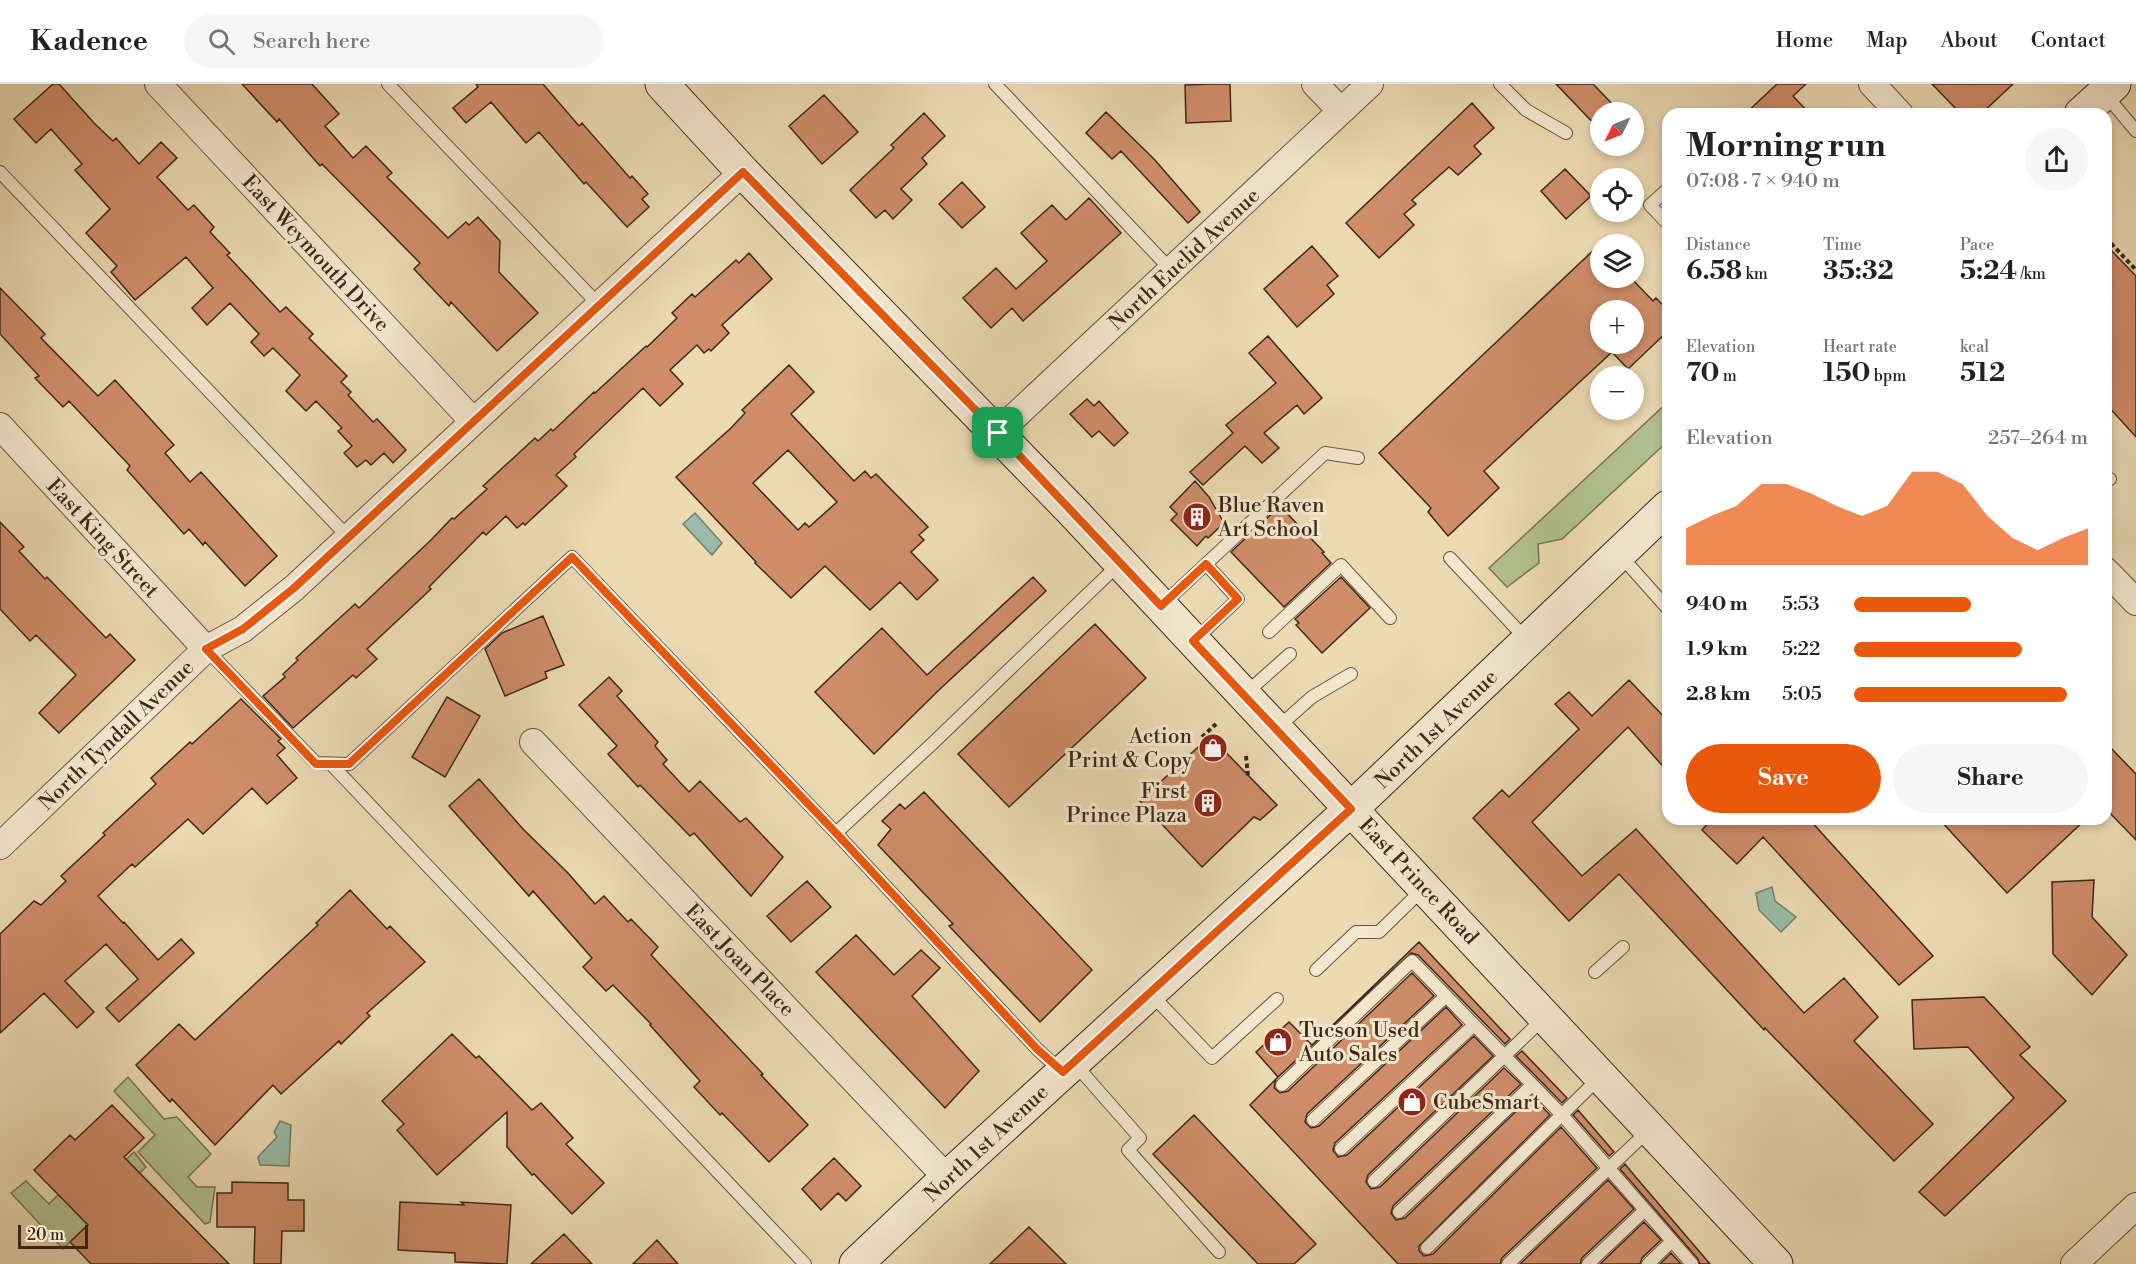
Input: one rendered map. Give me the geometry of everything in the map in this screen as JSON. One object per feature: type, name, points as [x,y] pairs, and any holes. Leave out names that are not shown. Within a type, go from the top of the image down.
[{"type":"main road","name":"East Prince Road","points":[[662,84],[743,172],[998,433],[1776,1264]]},
{"type":"main road","name":"North 1st Avenue","points":[[856,1264],[1351,809],[1662,513]]},
{"type":"street","name":"East Weymouth Drive","points":[[158,84],[473,421]]},
{"type":"street","points":[[1315,84],[1341,111]]},
{"type":"street","name":"North Euclid Avenue","points":[[998,433],[1370,84]]},
{"type":"street","points":[[1872,84],[1894,108]]},
{"type":"street","name":"North Tyndall Avenue","points":[[0,846],[206,649],[243,629],[294,588],[743,172]]},
{"type":"street","name":"East King Street","points":[[0,426],[206,649]]},
{"type":"street","points":[[2112,577],[2136,602]]},
{"type":"street","name":"East Joan Place","points":[[532,742],[947,1178]]},
{"type":"street","points":[[2074,1264],[2136,1206]]},
{"type":"lane","points":[[388,84],[599,305]]},
{"type":"lane","points":[[995,84],[1172,270]]},
{"type":"lane","points":[[1500,84],[1526,110],[1566,133]]},
{"type":"lane","points":[[2100,97],[2136,130]]},
{"type":"lane","points":[[0,172],[349,538]]},
{"type":"lane","points":[[1662,194],[1650,205],[1662,218]]},
{"type":"lane","points":[[1161,606],[1325,453],[1358,458]]},
{"type":"lane","points":[[1619,554],[1662,602]]},
{"type":"lane","points":[[206,649],[316,764],[349,764],[572,557],[836,833],[1029,1041],[1068,1067],[1140,1138],[1128,1150],[1219,1252]]},
{"type":"lane","points":[[1450,558],[1528,641]]},
{"type":"lane","points":[[836,833],[1120,563]]},
{"type":"lane","points":[[1193,641],[1238,599],[1206,564]]},
{"type":"lane","points":[[1269,632],[1341,565],[1390,618]]},
{"type":"lane","points":[[1244,695],[1290,654]]},
{"type":"lane","points":[[1276,729],[1312,696],[1351,674]]},
{"type":"lane","points":[[331,764],[805,1264]]},
{"type":"lane","points":[[1316,970],[1356,932],[1379,932],[1424,888]]},
{"type":"lane","points":[[1595,972],[1623,947]]},
{"type":"lane","points":[[1282,1085],[1412,961],[1562,1115],[1692,1264]]},
{"type":"lane","points":[[1150,993],[1212,1058],[1276,999]]},
{"type":"lane","points":[[1313,1120],[1446,996]]},
{"type":"lane","points":[[1374,1181],[1545,1017]]},
{"type":"lane","points":[[1341,1149],[1474,1025]]},
{"type":"lane","points":[[1427,1248],[1601,1077]]},
{"type":"lane","points":[[1400,1212],[1532,1085]]},
{"type":"lane","points":[[1508,1264],[1649,1129]]},
{"type":"lane","points":[[1588,1264],[1645,1210],[1646,1212]]},
{"type":"lane","points":[[1648,1264],[1672,1241]]},
{"type":"path","points":[[2112,244],[2136,270]]},
{"type":"path","points":[[1202,737],[1216,724]]},
{"type":"path","points":[[1246,756],[1248,776]]},
{"type":"shaded area","points":[[1662,408],[1662,447],[1562,539],[1538,544],[1539,563],[1507,587],[1489,568]]},
{"type":"shaded area","points":[[695,513],[722,543],[712,555],[683,524]]},
{"type":"shaded area","points":[[1772,887],[1775,901],[1796,917],[1781,932],[1759,910],[1756,893]]},
{"type":"shaded area","points":[[128,1077],[164,1119],[177,1117],[211,1154],[188,1177],[197,1187],[215,1187],[210,1222],[205,1224],[138,1152],[155,1135],[114,1091]]},
{"type":"shaded area","points":[[280,1121],[291,1125],[289,1166],[260,1165],[258,1157],[277,1137],[274,1132]]},
{"type":"shaded area","points":[[134,1152],[146,1167],[63,1249],[11,1193],[26,1181],[49,1204],[58,1195],[109,1175]]},
{"type":"building","points":[[53,84],[59,84],[95,124],[113,141],[116,138],[139,164],[161,142],[177,158],[157,177],[188,210],[194,205],[214,227],[210,232],[230,253],[227,255],[280,312],[286,307],[313,334],[309,338],[347,376],[341,382],[351,392],[348,395],[373,422],[377,419],[406,450],[393,463],[384,453],[371,465],[366,460],[357,467],[344,453],[352,446],[338,431],[342,428],[316,401],[306,411],[286,391],[300,375],[273,348],[264,356],[251,342],[259,334],[230,303],[207,325],[192,308],[213,288],[186,257],[135,300],[111,272],[117,266],[86,233],[110,209],[75,170],[82,164],[51,129],[36,143],[14,119]]},
{"type":"building","points":[[242,84],[312,84],[339,114],[325,126],[353,158],[366,146],[392,173],[387,177],[448,238],[466,222],[469,225],[478,217],[500,241],[499,272],[538,313],[497,351],[451,302],[449,306],[414,269],[420,263],[322,164],[320,166],[279,119],[277,122]]},
{"type":"building","points":[[476,84],[543,84],[579,126],[582,123],[630,178],[632,176],[648,194],[642,199],[649,207],[627,227],[586,182],[584,184],[539,132],[526,143],[491,102],[466,123],[453,108],[478,87]]},
{"type":"building","points":[[1230,84],[1231,121],[1186,123],[1185,85]]},
{"type":"building","points":[[1556,84],[1593,84],[1610,102],[1590,102],[1590,120]]},
{"type":"building","points":[[1777,84],[1806,84],[1793,96],[1804,108],[1751,108]]},
{"type":"building","points":[[1932,84],[2013,84],[1987,108],[1955,108]]},
{"type":"building","points":[[824,95],[858,132],[822,164],[789,126]]},
{"type":"building","points":[[1472,103],[1494,128],[1474,146],[1481,154],[1458,175],[1449,167],[1412,200],[1416,204],[1404,214],[1414,225],[1379,258],[1346,223]]},
{"type":"building","points":[[1106,112],[1154,159],[1200,212],[1188,223],[1121,151],[1112,159],[1086,133]]},
{"type":"building","points":[[924,113],[945,136],[922,158],[927,164],[901,189],[912,200],[893,219],[885,210],[876,218],[850,190],[894,148],[891,145]]},
{"type":"building","points":[[1565,169],[1590,197],[1566,219],[1541,191]]},
{"type":"building","points":[[962,182],[985,207],[962,228],[939,204]]},
{"type":"building","points":[[1089,198],[1121,233],[1023,321],[1012,308],[991,328],[963,298],[996,268],[1016,289],[1047,261],[1021,233],[1052,205],[1066,220]]},
{"type":"building","points":[[1312,246],[1338,276],[1327,285],[1334,294],[1297,327],[1264,289]]},
{"type":"building","points":[[2112,251],[2136,276],[2136,437],[2112,411]]},
{"type":"building","points":[[749,253],[772,279],[722,325],[729,333],[711,351],[709,349],[704,353],[697,345],[670,370],[683,384],[660,406],[643,388],[574,454],[576,457],[556,475],[567,486],[525,525],[523,523],[517,528],[506,516],[486,535],[483,532],[429,587],[431,589],[367,649],[377,659],[356,678],[353,675],[293,728],[263,696],[285,677],[283,674],[298,660],[296,658],[355,604],[359,608],[452,518],[454,519],[487,489],[483,486],[535,438],[538,441],[551,429],[553,431],[647,347],[677,318],[672,313],[692,294],[695,297],[736,260],[739,263]]},
{"type":"building","points":[[1590,253],[1590,288],[1641,288],[1653,301],[1656,298],[1662,304],[1662,337],[1644,354],[1644,300],[1590,300],[1590,354],[1610,354],[1597,366],[1590,366],[1590,372],[1484,471],[1499,488],[1448,536],[1428,512],[1431,508],[1379,453]]},
{"type":"building","points":[[0,288],[45,334],[41,338],[98,396],[115,380],[174,445],[165,453],[190,482],[201,472],[277,556],[245,586],[205,542],[203,545],[189,529],[184,534],[127,470],[130,466],[69,401],[63,407],[35,378],[39,376],[0,334]]},
{"type":"building","points":[[1268,336],[1322,398],[1304,414],[1297,405],[1264,433],[1279,448],[1262,463],[1245,446],[1203,485],[1190,472],[1233,433],[1226,425],[1276,383],[1249,353]]},
{"type":"building","points":[[1614,354],[1644,354],[1631,366],[1625,366]]},
{"type":"building","points":[[789,365],[814,392],[791,414],[854,481],[865,471],[871,478],[876,474],[928,527],[919,535],[924,540],[911,552],[938,580],[917,600],[900,582],[870,610],[825,566],[791,598],[755,563],[676,477],[731,428],[745,413],[742,410]],"holes":[[[788,450],[837,502],[809,527],[805,523],[798,530],[753,483]]]},
{"type":"building","points":[[1087,399],[1094,406],[1099,401],[1128,433],[1114,446],[1099,431],[1092,437],[1070,414]]},
{"type":"building","name":"Blue Raven Art School","points":[[1195,481],[1209,497],[1224,523],[1197,546],[1171,520],[1177,514],[1170,507]]},
{"type":"building","points":[[1280,506],[1324,552],[1322,553],[1331,563],[1284,607],[1231,552]]},
{"type":"building","points":[[0,522],[24,547],[19,551],[45,579],[47,577],[106,638],[110,634],[135,660],[59,733],[39,713],[76,675],[36,635],[30,641],[0,609]]},
{"type":"building","points":[[1033,577],[1046,591],[874,754],[815,692],[882,628],[927,675]]},
{"type":"building","points":[[1341,577],[1370,608],[1322,653],[1296,625],[1299,623],[1295,619]]},
{"type":"building","points":[[543,616],[564,665],[545,672],[547,678],[505,696],[485,649],[502,633]]},
{"type":"building","points":[[1095,624],[1146,678],[1009,807],[958,754]]},
{"type":"building","points":[[609,677],[622,691],[617,696],[658,742],[655,746],[667,760],[663,764],[689,792],[700,781],[740,822],[746,818],[783,857],[751,896],[694,833],[690,836],[640,785],[638,787],[608,754],[617,746],[579,705]]},
{"type":"building","points":[[1629,680],[1662,715],[1662,765],[1628,727],[1532,822],[1582,876],[1636,829],[1804,1013],[1844,978],[1878,1017],[1854,1041],[1933,1124],[1894,1161],[1765,1028],[1764,1030],[1619,874],[1569,921],[1473,818],[1502,790],[1509,797],[1579,729],[1555,704],[1569,692],[1592,716]]},
{"type":"building","points":[[447,697],[480,716],[445,777],[412,757]]},
{"type":"building","points":[[241,699],[281,739],[278,741],[285,748],[277,755],[297,778],[267,804],[252,788],[203,834],[188,819],[135,867],[132,864],[98,896],[158,960],[181,939],[194,953],[119,1022],[106,1008],[138,979],[106,944],[65,981],[94,1012],[77,1028],[44,993],[0,1033],[0,934],[34,901],[41,905],[66,881],[61,876],[156,784],[151,778]]},
{"type":"building","name":"First Prince Plaza","points":[[1210,736],[1277,805],[1260,820],[1254,817],[1202,867],[1140,801]]},
{"type":"building","points":[[2112,749],[2136,774],[2136,840],[2112,815]]},
{"type":"building","points":[[479,779],[595,904],[604,896],[628,922],[631,919],[658,947],[651,955],[808,1125],[769,1162],[694,1087],[700,1081],[651,1024],[613,985],[606,991],[583,967],[592,958],[533,891],[529,896],[449,806]]},
{"type":"building","points":[[924,792],[1092,970],[1040,1022],[949,926],[953,924],[878,845],[891,829],[882,821],[900,804],[905,809]]},
{"type":"building","points":[[1707,825],[1814,825],[1933,956],[1899,985],[1763,837],[1737,864],[1702,830]]},
{"type":"building","points":[[1945,825],[2080,825],[2007,893]]},
{"type":"building","points":[[2094,880],[2092,917],[2127,955],[2092,995],[2053,954],[2052,882]]},
{"type":"building","points":[[807,881],[831,907],[791,942],[767,916]]},
{"type":"building","points":[[350,890],[387,929],[390,926],[425,962],[367,1013],[370,1016],[341,1044],[339,1041],[281,1094],[273,1085],[215,1145],[172,1099],[170,1102],[136,1065],[179,1024],[195,1040],[318,925],[316,923]]},
{"type":"building","points":[[856,935],[894,975],[921,950],[940,968],[912,996],[979,1071],[945,1108],[816,972]]},
{"type":"building","points":[[1419,942],[1510,1039],[1505,1044],[1418,955],[1411,953],[1276,1079],[1278,1077],[1256,1052],[1289,1022],[1312,1045]]},
{"type":"building","points":[[1412,973],[1434,996],[1307,1114],[1305,1122],[1311,1128],[1319,1126],[1446,1007],[1462,1025],[1335,1143],[1333,1150],[1338,1157],[1347,1155],[1474,1036],[1493,1056],[1368,1175],[1366,1182],[1371,1189],[1380,1187],[1504,1068],[1521,1084],[1393,1206],[1391,1213],[1396,1220],[1405,1218],[1532,1096],[1550,1115],[1419,1246],[1419,1251],[1424,1256],[1433,1254],[1561,1127],[1597,1168],[1502,1258],[1500,1264],[1398,1264],[1250,1105],[1276,1079],[1274,1088],[1280,1093],[1288,1091]]},
{"type":"building","points":[[1984,997],[2030,1047],[2020,1055],[2066,1101],[1945,1216],[1919,1192],[2014,1098],[1968,1047],[1914,1049],[1912,1000]]},
{"type":"building","points":[[452,1034],[476,1058],[479,1056],[532,1110],[541,1103],[573,1138],[566,1144],[604,1183],[572,1214],[507,1147],[507,1112],[437,1175],[397,1130],[404,1124],[382,1101]]},
{"type":"building","points":[[1522,1051],[1567,1098],[1562,1103],[1516,1056]]},
{"type":"building","points":[[112,1105],[144,1138],[124,1157],[229,1264],[91,1264],[70,1242],[88,1225],[34,1170],[70,1135],[75,1140]]},
{"type":"building","points":[[1578,1110],[1614,1152],[1609,1156],[1573,1115]]},
{"type":"building","points":[[1194,1115],[1316,1244],[1294,1264],[1258,1264],[1153,1154]]},
{"type":"building","points":[[834,1158],[861,1186],[846,1201],[838,1193],[821,1210],[802,1189]]},
{"type":"building","points":[[1625,1164],[1710,1264],[1700,1264],[1620,1169]]},
{"type":"building","points":[[1608,1180],[1634,1209],[1582,1258],[1580,1264],[1520,1264]]},
{"type":"building","points":[[232,1182],[288,1183],[288,1200],[304,1200],[304,1231],[282,1231],[281,1264],[254,1264],[255,1227],[217,1227],[217,1193],[232,1193]]},
{"type":"building","points":[[400,1202],[511,1205],[507,1264],[455,1262],[455,1253],[398,1250]]},
{"type":"building","points":[[1644,1222],[1661,1240],[1642,1258],[1640,1264],[1600,1264]]},
{"type":"building","points":[[1029,1227],[1066,1264],[990,1264]]},
{"type":"building","points":[[564,1234],[592,1264],[531,1264]]},
{"type":"building","points":[[657,1240],[678,1264],[633,1264]]},
{"type":"building","points":[[1671,1253],[1681,1264],[1660,1264]]},
{"type":"place","name":"Blue Raven Art School","points":[[1197,517]]},
{"type":"place","name":"Action Print & Copy","points":[[1213,748]]},
{"type":"place","name":"First Prince Plaza","points":[[1208,803]]},
{"type":"place","name":"Tucson Used Auto Sales","points":[[1278,1042]]},
{"type":"place","name":"CubeSmart","points":[[1412,1102]]},
{"type":"route","points":[[743,172],[998,433],[1161,606],[1206,564],[1238,599],[1193,641],[1351,809],[1063,1072],[1037,1049],[836,833],[572,557],[349,764],[316,764],[206,649],[243,629],[294,588],[743,172]]}]
